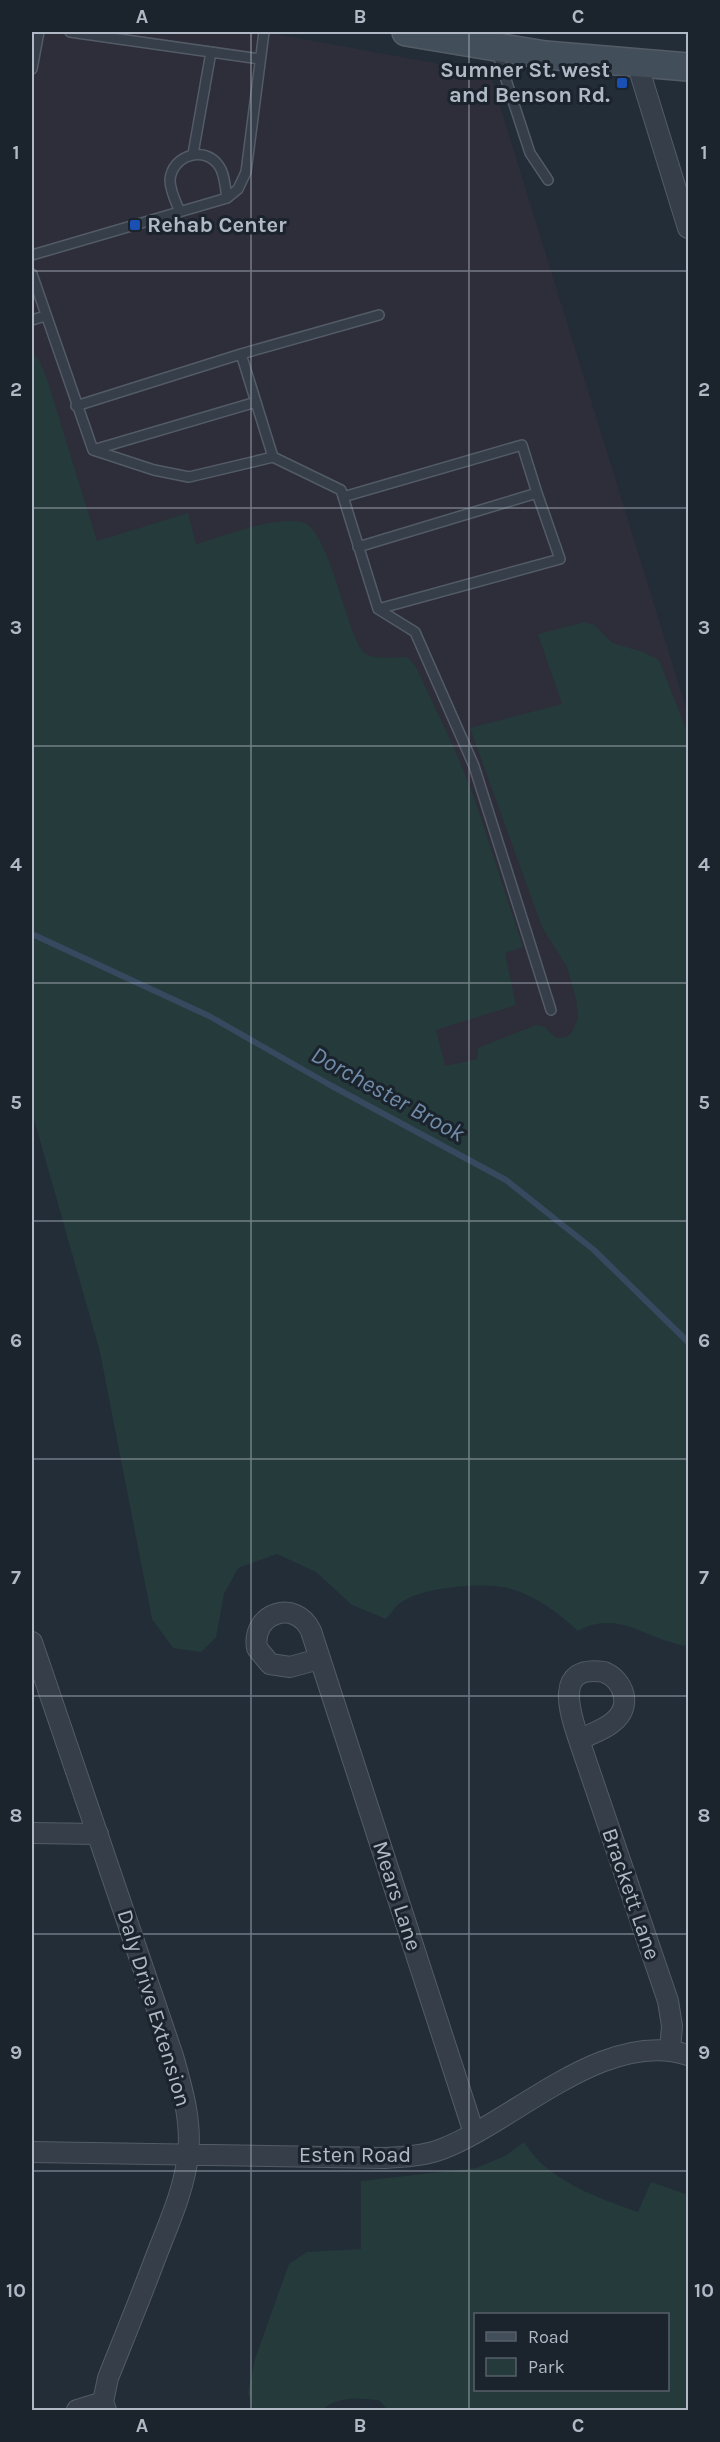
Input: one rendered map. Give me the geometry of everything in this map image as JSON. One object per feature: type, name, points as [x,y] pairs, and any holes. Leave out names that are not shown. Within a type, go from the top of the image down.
[{"type":"main road","points":[[406,32],[545,55],[688,67]]},
{"type":"street","points":[[637,63],[688,228]]},
{"type":"street","name":"Daly Drive Extension","points":[[32,1642],[180,2083],[188,2124],[188,2154],[173,2213],[108,2378],[104,2406]]},
{"type":"street","name":"Mears Lane","points":[[320,1659],[474,2133]]},
{"type":"street","name":"Brackett Lane","points":[[579,1740],[668,2001],[679,2053]]},
{"type":"street","points":[[32,1833],[98,1834]]},
{"type":"street","name":"Esten Road","points":[[32,2152],[402,2157],[441,2150],[601,2063],[636,2053],[679,2053]]},
{"type":"street","points":[[77,2410],[104,2406]]},
{"type":"lane","points":[[32,69],[39,32]]},
{"type":"lane","points":[[70,32],[260,59]]},
{"type":"lane","points":[[32,255],[227,198],[238,189],[246,172],[264,32]]},
{"type":"lane","points":[[495,47],[530,153],[548,180]]},
{"type":"lane","points":[[193,154],[211,52]]},
{"type":"lane","points":[[180,212],[172,190],[172,172],[177,163],[193,154],[202,154],[218,164],[223,172],[227,198]]},
{"type":"lane","points":[[32,274],[93,450]]},
{"type":"lane","points":[[76,406],[241,354],[379,315]]},
{"type":"lane","points":[[32,320],[45,316]]},
{"type":"lane","points":[[241,354],[273,457]]},
{"type":"lane","points":[[93,450],[256,402]]},
{"type":"lane","points":[[343,497],[522,445],[560,559],[378,609]]},
{"type":"lane","points":[[93,450],[154,470],[189,477],[273,457],[341,490],[378,609],[415,632],[474,766],[551,1010]]},
{"type":"lane","points":[[358,547],[537,493]]},
{"type":"shaded area","points":[[32,32],[265,32],[490,73],[688,714],[688,1184],[32,886]]},
{"type":"green space","points":[[32,354],[38,358],[47,379],[97,541],[188,513],[196,544],[263,524],[302,522],[312,529],[322,544],[359,646],[370,656],[407,657],[415,665],[455,750],[475,800],[523,947],[505,953],[516,1005],[436,1030],[445,1066],[477,1059],[478,1048],[536,1025],[545,1027],[556,1038],[566,1037],[572,1032],[578,1018],[576,999],[567,967],[542,927],[470,728],[562,704],[538,634],[585,622],[594,625],[612,643],[643,652],[659,660],[688,734],[688,1646],[620,1624],[593,1625],[578,1631],[539,1601],[521,1592],[500,1587],[453,1587],[420,1594],[398,1605],[386,1619],[352,1605],[316,1572],[277,1554],[238,1568],[224,1594],[216,1637],[201,1652],[173,1648],[152,1619],[100,1352],[32,1112]]},
{"type":"green space","points":[[524,2142],[546,2167],[574,2186],[638,2212],[651,2182],[688,2195],[688,2410],[388,2410],[379,2400],[357,2399],[335,2402],[323,2410],[253,2409],[248,2393],[255,2359],[289,2264],[307,2252],[361,2249],[361,2181],[476,2168],[505,2156]]},
{"type":"waterway","name":"Dorchester Brook","points":[[32,934],[209,1016],[330,1085],[506,1180],[594,1250],[688,1342]]},
{"type":"place","name":"Sumner St. west and Benson Rd.","points":[[622,83]]},
{"type":"place","name":"Rehab Center","points":[[135,225]]}]
